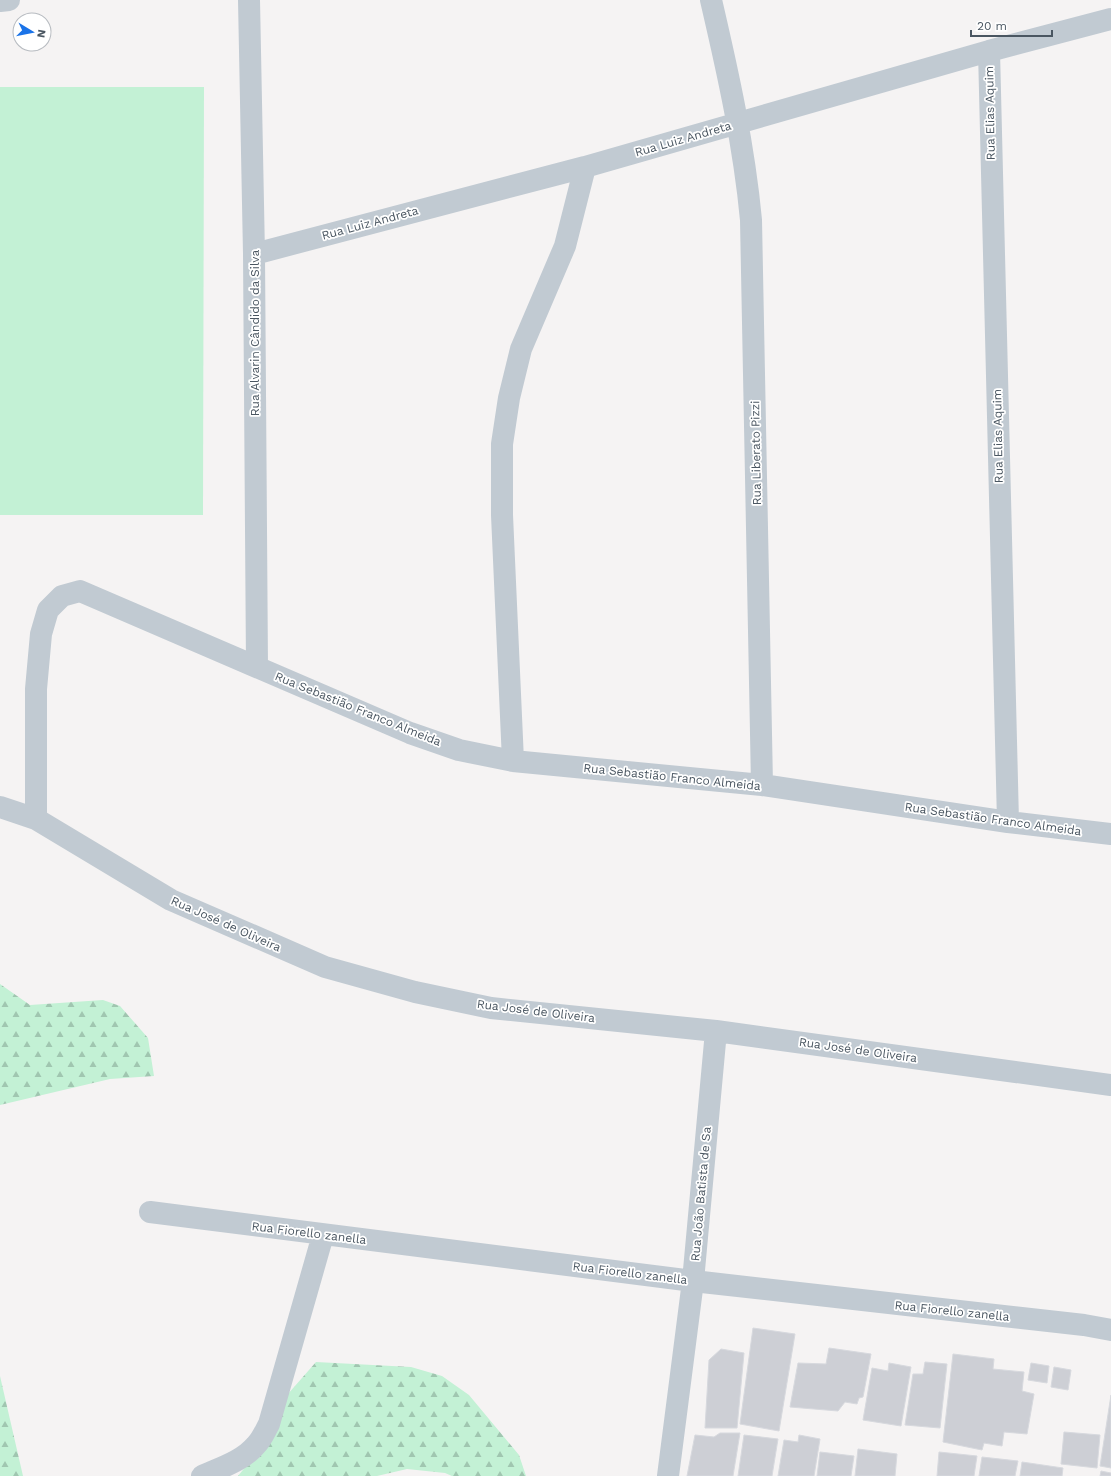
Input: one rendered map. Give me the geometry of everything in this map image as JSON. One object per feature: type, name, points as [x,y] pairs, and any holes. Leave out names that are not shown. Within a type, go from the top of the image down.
[{"type":"street","points":[[0,1],[9,0]]},
{"type":"street","name":"Rua Alvarin Cândido da Silva","points":[[249,0],[254,254],[257,667]]},
{"type":"street","name":"Rua Liberato Pizzi","points":[[711,0],[738,123],[747,176],[751,220],[762,785]]},
{"type":"street","name":"Rua Luiz Andreta","points":[[254,254],[585,167],[989,51],[1111,19]]},
{"type":"street","name":"Rua Elias Aquim","points":[[989,51],[1008,822]]},
{"type":"street","points":[[513,761],[502,516],[502,444],[509,398],[521,349],[564,246],[585,167]]},
{"type":"street","name":"Rua Sebastião Franco Almeida","points":[[36,819],[36,689],[41,634],[48,610],[62,596],[80,592],[410,733],[459,750],[513,761],[762,785],[1008,822],[1111,834]]},
{"type":"street","name":"Rua José de Oliveira","points":[[0,807],[36,819],[170,900],[326,967],[415,992],[491,1008],[716,1031],[1111,1085]]},
{"type":"street","name":"Rua João Batista de Sa","points":[[668,1476],[693,1281],[716,1031]]},
{"type":"street","name":"Rua Fiorello zanella","points":[[150,1212],[693,1281],[1111,1330]]},
{"type":"street","points":[[202,1476],[244,1455],[256,1446],[264,1433],[268,1424],[323,1235]]},
{"type":"green space","points":[[0,87],[204,87],[203,515],[0,515]]},
{"type":"green space","points":[[0,984],[30,1005],[103,1000],[120,1006],[148,1038],[154,1076],[110,1079],[0,1105]]},
{"type":"green space","points":[[316,1362],[411,1367],[442,1376],[469,1395],[519,1455],[526,1476],[452,1476],[445,1473],[407,1469],[377,1476],[238,1476],[247,1465],[273,1411]]},
{"type":"green space","points":[[0,1376],[23,1476],[0,1476]]},
{"type":"building","points":[[753,1328],[795,1334],[779,1431],[740,1424]]},
{"type":"building","points":[[829,1348],[871,1354],[863,1397],[859,1398],[857,1404],[845,1402],[838,1411],[790,1407],[798,1363],[826,1364]]},
{"type":"building","points":[[721,1349],[744,1353],[737,1428],[705,1428],[709,1360]]},
{"type":"building","points":[[953,1354],[994,1359],[993,1369],[1024,1372],[1022,1391],[1034,1394],[1027,1434],[1004,1432],[1002,1446],[984,1443],[982,1450],[943,1442]]},
{"type":"building","points":[[925,1362],[947,1364],[940,1428],[905,1425],[913,1374],[923,1374]]},
{"type":"building","points":[[889,1363],[911,1367],[901,1426],[863,1420],[872,1368],[888,1371]]},
{"type":"building","points":[[1031,1363],[1049,1366],[1047,1383],[1028,1380]]},
{"type":"building","points":[[1054,1367],[1071,1370],[1068,1390],[1051,1387]]},
{"type":"building","points":[[1111,1395],[1111,1468],[1100,1466]]},
{"type":"building","points":[[1064,1432],[1100,1435],[1097,1468],[1061,1464]]},
{"type":"building","points":[[720,1433],[740,1433],[733,1476],[687,1476],[695,1435],[714,1437]]},
{"type":"building","points":[[744,1435],[778,1439],[772,1476],[738,1476]]},
{"type":"building","points":[[799,1435],[820,1439],[814,1476],[778,1476],[784,1440],[798,1442]]},
{"type":"building","points":[[858,1449],[897,1454],[895,1476],[855,1476]]},
{"type":"building","points":[[820,1452],[854,1456],[851,1476],[817,1476]]},
{"type":"building","points":[[939,1452],[977,1456],[974,1476],[937,1476]]},
{"type":"building","points":[[982,1457],[1018,1461],[1015,1476],[979,1476]]},
{"type":"building","points":[[1022,1462],[1063,1468],[1062,1476],[1020,1476]]},
{"type":"building","points":[[1101,1471],[1111,1473],[1111,1476],[1100,1476]]}]
